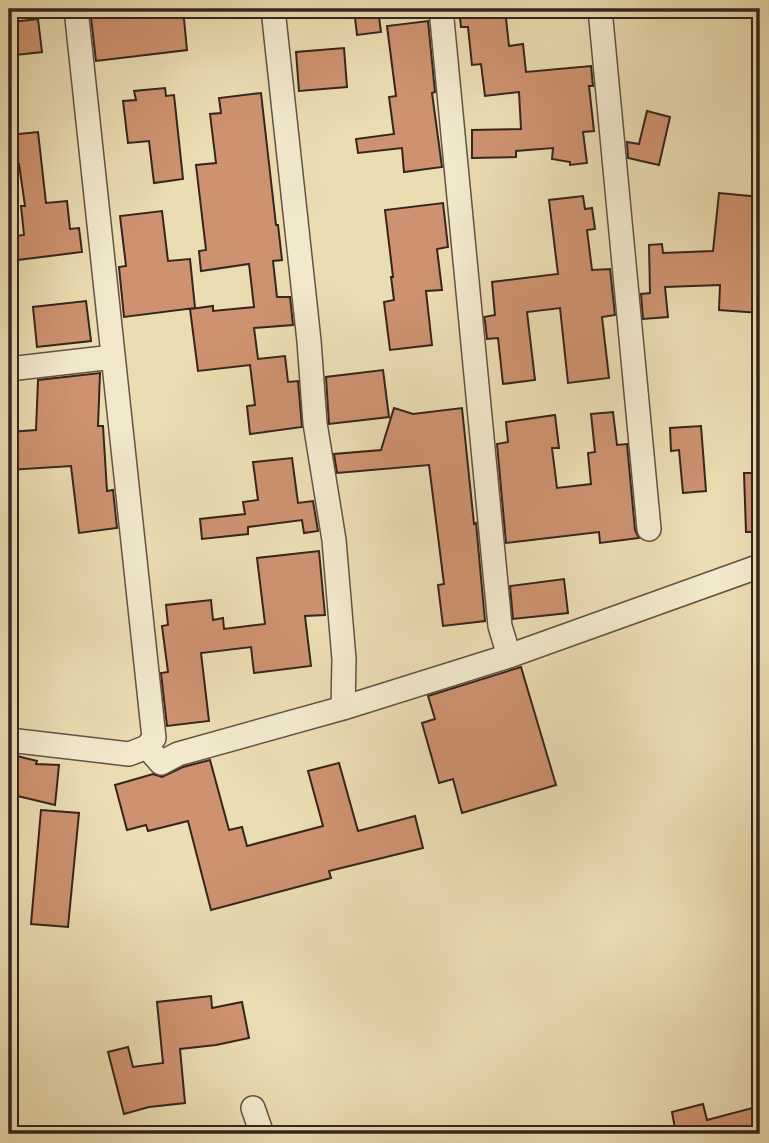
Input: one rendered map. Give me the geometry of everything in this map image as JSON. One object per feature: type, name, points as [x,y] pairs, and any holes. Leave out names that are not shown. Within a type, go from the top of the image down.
[{"type":"street","points":[[9,740],[129,754],[147,747],[154,738],[76,9]]},
{"type":"street","points":[[273,9],[309,341],[315,423],[334,540],[344,659],[343,708]]},
{"type":"street","points":[[441,9],[500,626],[509,656]]},
{"type":"street","points":[[600,9],[649,529]]},
{"type":"street","points":[[9,369],[113,357]]},
{"type":"street","points":[[147,747],[161,763],[178,754],[343,708],[509,656],[760,566]]},
{"type":"street","points":[[253,1108],[262,1134]]},
{"type":"building","points":[[90,9],[183,9],[187,50],[96,61]]},
{"type":"building","points":[[354,9],[378,9],[381,32],[357,35]]},
{"type":"building","points":[[459,9],[505,9],[509,46],[523,44],[526,72],[591,66],[593,86],[589,86],[594,131],[583,132],[587,163],[570,165],[570,162],[552,159],[553,148],[516,151],[516,157],[472,158],[472,130],[521,129],[519,92],[485,96],[481,64],[472,65],[468,27],[461,27]]},
{"type":"building","points":[[38,19],[42,52],[16,55],[12,22]]},
{"type":"building","points":[[428,21],[435,92],[432,93],[442,167],[404,172],[402,148],[358,153],[356,139],[394,134],[389,97],[396,96],[387,26]]},
{"type":"building","points":[[344,48],[347,87],[299,91],[296,52]]},
{"type":"building","points":[[165,88],[166,96],[174,95],[183,179],[154,183],[149,141],[128,143],[123,101],[136,100],[134,91]]},
{"type":"building","points":[[261,93],[282,260],[273,261],[277,297],[290,297],[293,325],[254,328],[258,359],[285,356],[288,382],[298,381],[302,427],[250,434],[247,406],[255,405],[250,365],[198,371],[190,309],[213,306],[213,311],[254,307],[249,264],[201,271],[199,251],[206,250],[196,165],[216,163],[210,114],[221,113],[219,98]]},
{"type":"building","points":[[647,111],[670,117],[659,165],[628,158],[627,142],[639,144]]},
{"type":"building","points":[[38,132],[46,203],[67,201],[70,229],[79,228],[82,252],[9,261],[9,237],[24,235],[21,206],[25,206],[19,164],[9,165],[9,135]]},
{"type":"building","points":[[719,193],[760,197],[760,313],[719,310],[720,285],[665,287],[668,317],[643,319],[641,294],[650,293],[649,245],[662,244],[663,253],[713,251]]},
{"type":"building","points":[[583,196],[585,209],[592,208],[595,229],[587,230],[592,270],[610,269],[615,315],[602,317],[609,378],[568,383],[560,308],[527,312],[535,380],[503,384],[498,338],[487,339],[484,317],[495,315],[492,282],[558,274],[549,200]]},
{"type":"building","points":[[443,203],[448,247],[437,249],[442,290],[426,291],[432,345],[390,350],[384,302],[394,300],[385,210]]},
{"type":"building","points":[[162,211],[168,261],[190,259],[195,308],[124,317],[119,267],[126,266],[120,216]]},
{"type":"building","points":[[86,301],[91,341],[37,347],[33,307]]},
{"type":"building","points":[[383,370],[389,417],[329,424],[326,377]]},
{"type":"building","points":[[100,373],[98,426],[103,426],[107,491],[113,490],[117,528],[79,533],[71,466],[9,470],[9,432],[36,430],[38,380]]},
{"type":"building","points":[[394,408],[413,414],[462,408],[485,621],[443,626],[438,585],[444,584],[429,465],[337,473],[334,454],[381,450]]},
{"type":"building","points":[[613,412],[617,445],[627,444],[635,530],[639,538],[600,543],[599,532],[506,543],[497,444],[508,442],[506,422],[555,415],[559,448],[552,448],[557,488],[591,484],[588,453],[595,452],[591,414]]},
{"type":"building","points":[[701,426],[706,491],[683,493],[679,450],[671,451],[670,428]]},
{"type":"building","points":[[292,458],[298,503],[313,501],[318,531],[304,533],[302,520],[248,527],[248,534],[202,539],[200,519],[245,514],[243,502],[258,500],[253,462]]},
{"type":"building","points":[[744,473],[760,473],[760,532],[746,532]]},
{"type":"building","points":[[319,551],[325,615],[305,616],[311,666],[254,673],[251,647],[201,653],[209,721],[167,726],[161,673],[168,672],[162,626],[168,625],[166,605],[211,600],[213,620],[223,618],[224,629],[265,624],[257,558]]},
{"type":"building","points":[[564,579],[568,613],[513,619],[510,586]]},
{"type":"building","points":[[521,667],[556,785],[462,813],[453,779],[439,783],[422,723],[435,719],[428,696]]},
{"type":"building","points":[[9,754],[37,761],[36,764],[59,765],[55,805],[9,794]]},
{"type":"building","points":[[210,760],[229,830],[242,827],[247,846],[323,826],[308,771],[339,763],[358,831],[415,816],[423,848],[329,871],[331,878],[211,910],[188,821],[148,831],[146,825],[127,830],[115,785],[153,774],[162,777],[183,767]]},
{"type":"building","points":[[41,810],[79,813],[68,927],[31,924]]},
{"type":"building","points":[[211,996],[212,1008],[242,1002],[249,1038],[180,1049],[185,1103],[149,1107],[124,1114],[108,1052],[128,1047],[133,1067],[163,1063],[157,1002]]},
{"type":"building","points":[[703,1104],[707,1120],[760,1106],[760,1134],[676,1134],[672,1112]]}]
